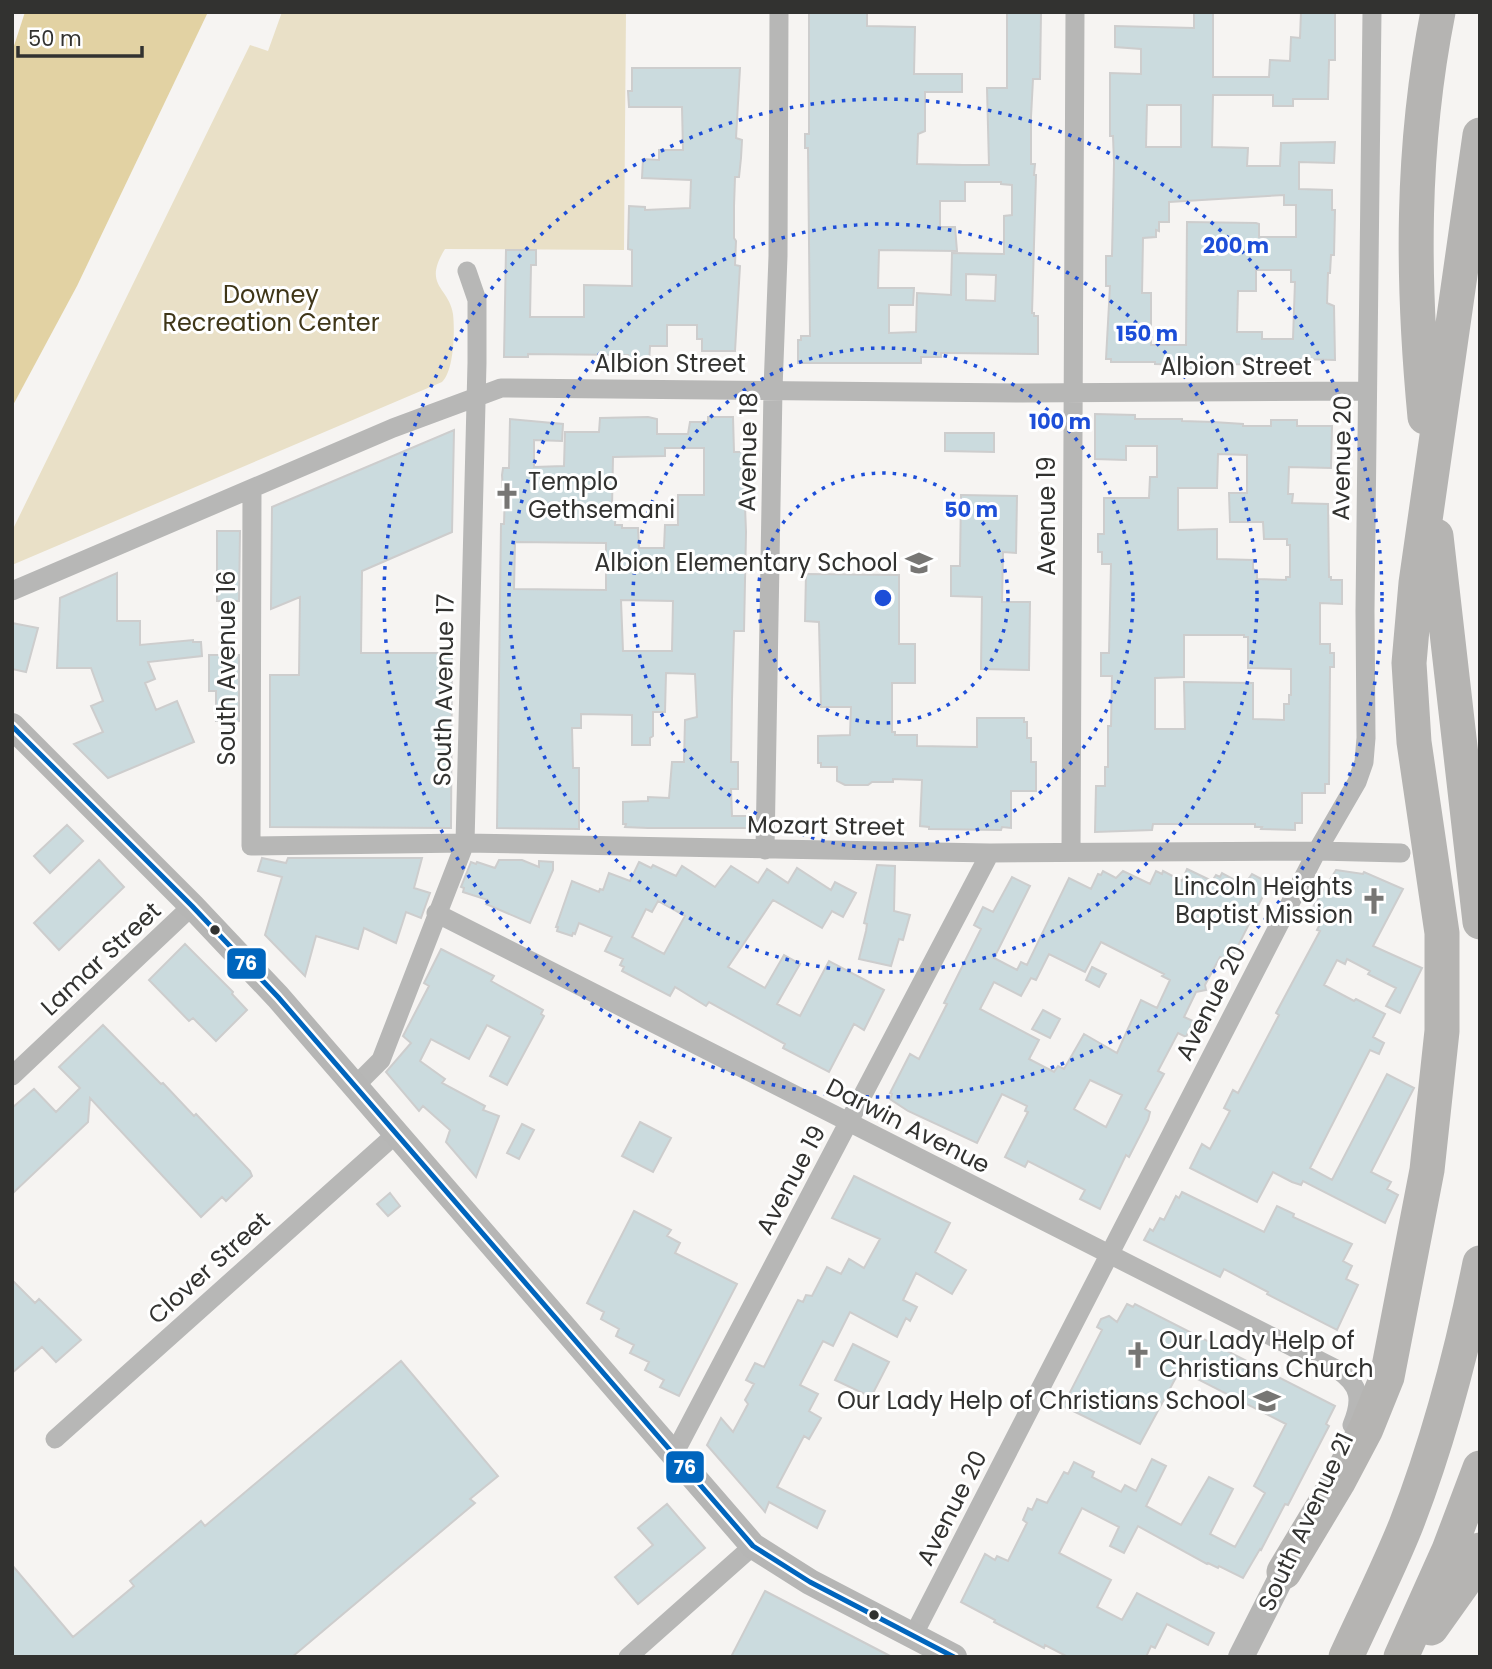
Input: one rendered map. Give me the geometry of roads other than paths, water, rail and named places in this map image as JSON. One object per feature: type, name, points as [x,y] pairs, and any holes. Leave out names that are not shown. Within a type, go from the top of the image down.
[{"type":"highway","points":[[1438,12],[1421,116],[1415,283],[1441,583],[1480,922]]},
{"type":"highway","points":[[1284,1572],[1366,1429],[1387,1377],[1427,1170],[1443,1031],[1441,933],[1414,742],[1409,663],[1418,570],[1480,135]]},
{"type":"highway","points":[[1346,1657],[1406,1525],[1437,1435],[1464,1338],[1480,1263]]},
{"type":"highway","points":[[1401,1657],[1449,1550],[1480,1468]]},
{"type":"highway","points":[[1411,1657],[1463,1583],[1480,1549]]},
{"type":"main road","points":[[12,726],[192,906],[278,997],[753,1546],[810,1582],[954,1657]]},
{"type":"main road","name":"South Avenue 21","points":[[1241,1657],[1284,1572]]},
{"type":"street","name":"Avenue 18","points":[[765,850],[778,246],[779,12]]},
{"type":"street","name":"Avenue 19","points":[[1071,851],[1075,12]]},
{"type":"street","name":"Avenue 20","points":[[914,1636],[1317,851],[1347,802],[1363,762],[1366,738],[1364,611],[1371,12]]},
{"type":"street","name":"South Avenue 17","points":[[355,1086],[381,1060],[465,843],[477,300],[467,271]]},
{"type":"street","name":"Albion Street","points":[[12,591],[393,428],[501,388],[1367,391]]},
{"type":"street","name":"South Avenue 16","points":[[251,846],[252,489]]},
{"type":"street","name":"Mozart Street","points":[[251,846],[465,843],[990,853],[1401,853]]},
{"type":"street","name":"Avenue 19","points":[[673,1456],[990,853]]},
{"type":"street","name":"Lamar Street","points":[[12,1076],[192,906]]},
{"type":"street","name":"Darwin Avenue","points":[[436,914],[1338,1370],[1355,1385]]},
{"type":"street","name":"Clover Street","points":[[55,1439],[396,1134]]},
{"type":"street","name":"South Avenue 21","points":[[1284,1572],[1353,1422],[1359,1399],[1355,1385]]},
{"type":"street","points":[[628,1657],[753,1546]]},
{"type":"place","name":"Templo Gethsemani","points":[[507,496]]},
{"type":"place","name":"Albion Elementary School","points":[[919,563]]},
{"type":"place","name":"Lincoln Heights Baptist Mission","points":[[1374,901]]},
{"type":"place","name":"Our Lady Help of Christians Church","points":[[1138,1355]]},
{"type":"place","name":"Our Lady Help of Christians School","points":[[1267,1401]]},
{"type":"park label","name":"Downey Recreation Center","points":[[271,309]]}]
